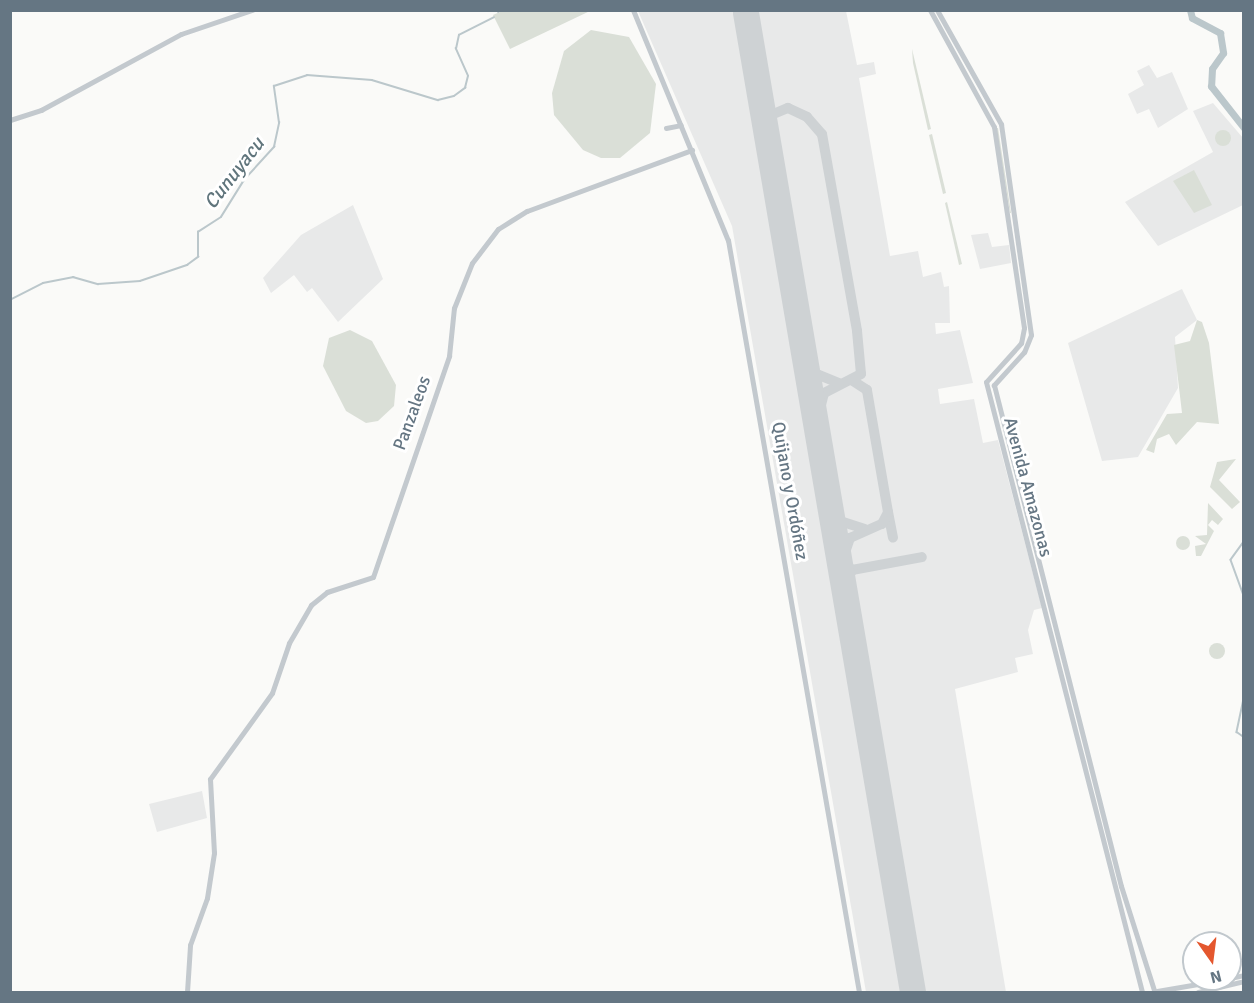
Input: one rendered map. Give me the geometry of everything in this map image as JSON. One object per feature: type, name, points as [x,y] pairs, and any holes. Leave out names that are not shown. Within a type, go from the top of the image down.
[{"type":"street","points":[[10,120],[41,110],[152,47],[252,10]]},
{"type":"street","name":"Quijano y Ordóñez","points":[[633,10],[728,240],[860,993]]},
{"type":"street","points":[[930,10],[994,127],[1024,328],[1022,343],[993,372],[999,377],[1024,352],[1031,335],[1001,124],[938,10]]},
{"type":"street","points":[[666,128],[681,125]]},
{"type":"street","name":"Panzaleos","points":[[187,993],[190,945],[207,898],[215,847],[207,788],[274,689],[289,643],[311,605],[327,592],[364,584],[372,577],[449,356],[462,283],[498,229],[577,189],[692,150]]},
{"type":"street","name":"Avenida Amazonas","points":[[993,372],[986,382],[1121,886],[1156,991]]},
{"type":"street","name":"Avenida Amazonas","points":[[999,377],[994,385],[1011,473],[1142,993]]},
{"type":"street","points":[[1198,993],[1244,981]]},
{"type":"street","points":[[1142,993],[1182,987]]},
{"type":"shaded area","points":[[502,11],[590,11],[510,49],[493,15]]},
{"type":"shaded area","points":[[638,11],[846,11],[857,65],[874,62],[876,74],[859,78],[890,256],[918,251],[923,277],[941,272],[944,287],[949,286],[950,323],[935,323],[936,334],[960,330],[973,383],[938,389],[940,404],[974,399],[983,443],[998,440],[1042,608],[1034,610],[1028,630],[1033,654],[1015,658],[1018,672],[955,689],[1006,992],[866,992],[732,226]]},
{"type":"shaded area","points":[[591,30],[629,37],[656,84],[650,133],[620,158],[601,158],[583,150],[554,115],[552,93],[564,51]]},
{"type":"shaded area","points":[[912,49],[931,129],[928,130],[913,63]]},
{"type":"shaded area","points":[[1149,65],[1157,78],[1172,72],[1188,109],[1158,128],[1149,109],[1137,114],[1128,94],[1144,85],[1137,71]]},
{"type":"shaded area","points":[[1213,103],[1243,138],[1243,205],[1158,246],[1125,202],[1213,152],[1193,111]]},
{"type":"shaded area","points":[[996,128],[998,128],[1011,213],[1010,213]]},
{"type":"shaded area","points":[[1220,130],[1226,130],[1231,138],[1229,144],[1220,146],[1215,141],[1215,135]]},
{"type":"shaded area","points":[[932,134],[946,193],[943,194],[929,135]]},
{"type":"shaded area","points":[[1194,170],[1212,205],[1194,213],[1173,181]]},
{"type":"shaded area","points":[[947,202],[962,264],[959,265],[945,203]]},
{"type":"shaded area","points":[[353,205],[383,279],[338,322],[312,288],[307,292],[294,275],[271,293],[263,278],[301,235]]},
{"type":"shaded area","points":[[988,233],[992,247],[1009,245],[1011,263],[980,269],[971,235]]},
{"type":"shaded area","points":[[1182,289],[1197,320],[1175,337],[1178,388],[1138,457],[1102,461],[1068,343]]},
{"type":"shaded area","points":[[1197,320],[1202,322],[1209,343],[1219,424],[1197,422],[1176,445],[1169,434],[1157,439],[1154,453],[1146,450],[1167,414],[1182,413],[1174,345],[1190,341]]},
{"type":"shaded area","points":[[350,330],[372,341],[396,385],[394,406],[378,421],[366,423],[346,411],[323,366],[329,338]]},
{"type":"shaded area","points":[[1236,459],[1219,480],[1240,502],[1232,509],[1210,487],[1217,462]]},
{"type":"shaded area","points":[[1208,503],[1223,519],[1218,525],[1212,520],[1208,525],[1214,531],[1201,556],[1196,556],[1195,546],[1206,544],[1195,536],[1207,535]]},
{"type":"shaded area","points":[[1180,536],[1186,536],[1190,543],[1186,550],[1180,550],[1176,546],[1176,540]]},
{"type":"shaded area","points":[[1217,643],[1223,645],[1225,651],[1223,657],[1217,659],[1211,657],[1209,651],[1211,645]]},
{"type":"shaded area","points":[[202,791],[207,818],[157,832],[149,804]]},
{"type":"waterway","points":[[1190,10],[1192,18],[1220,33],[1223,53],[1212,69],[1211,86],[1244,128]]},
{"type":"waterway","name":"Cunuyacu","points":[[10,300],[43,283],[73,277],[98,284],[140,281],[187,265],[198,257],[198,232],[221,217],[244,180],[274,147],[279,123],[274,86],[307,75],[372,80],[438,100],[454,96],[465,88],[468,76],[456,49],[459,35],[494,17]]},
{"type":"waterway","points":[[1244,542],[1231,560],[1244,596]]},
{"type":"waterway","points":[[1244,699],[1237,732],[1244,737]]},
{"type":"taxiway","points":[[764,118],[788,108],[807,117],[822,134],[857,331],[861,374],[824,393],[816,424]]},
{"type":"taxiway","points":[[803,350],[814,373],[839,383]]},
{"type":"taxiway","points":[[840,567],[850,538],[882,524],[888,512],[867,390],[853,381]]},
{"type":"taxiway","points":[[829,500],[840,521],[865,529]]},
{"type":"taxiway","points":[[888,512],[893,538]]},
{"type":"taxiway","points":[[839,558],[852,570],[922,557]]},
{"type":"taxiway","points":[[844,588],[852,570]]},
{"type":"runway","points":[[746,13],[913,992]]}]
